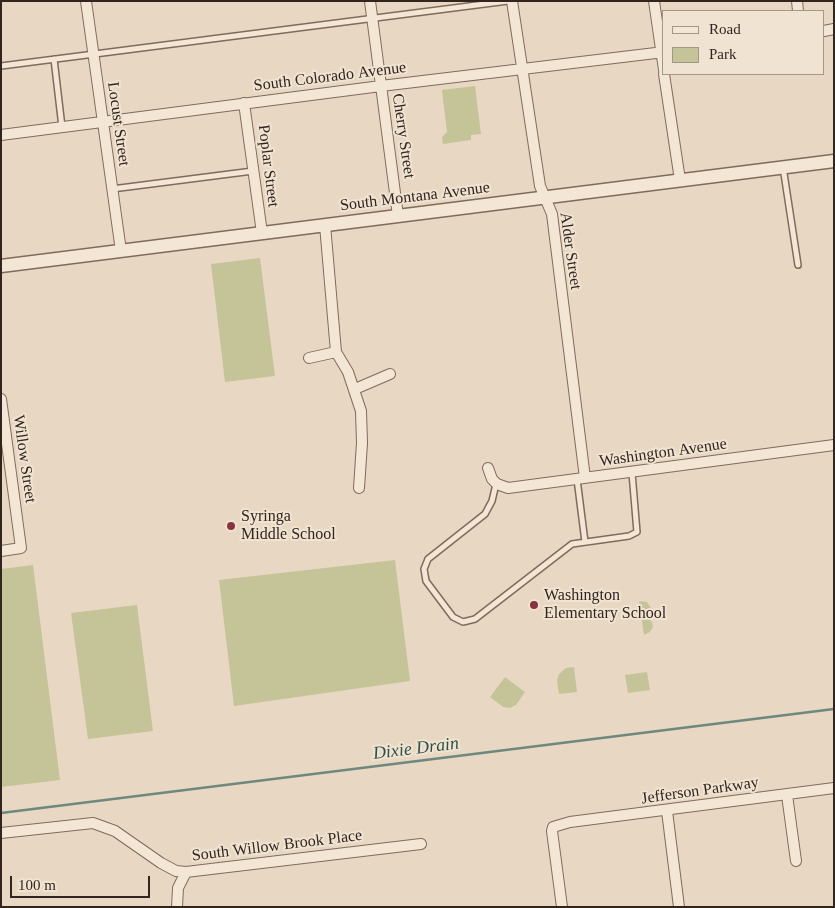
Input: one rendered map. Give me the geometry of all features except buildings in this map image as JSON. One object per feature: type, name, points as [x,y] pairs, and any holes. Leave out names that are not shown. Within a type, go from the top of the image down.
[{"type":"street","name":"Locust Street","points":[[86,1],[121,251]]},
{"type":"street","name":"Cherry Street","points":[[370,1],[398,216]]},
{"type":"street","name":"Alder Street","points":[[510,1],[540,186],[552,214],[581,479]]},
{"type":"street","points":[[654,1],[662,52]]},
{"type":"street","name":"South Colorado Avenue","points":[[1,135],[662,52]]},
{"type":"street","points":[[664,75],[680,180]]},
{"type":"street","name":"Poplar Street","points":[[244,103],[262,233]]},
{"type":"street","name":"South Montana Avenue","points":[[1,266],[834,160]]},
{"type":"street","points":[[326,225],[336,352],[348,372],[361,411],[362,443],[359,488]]},
{"type":"street","points":[[309,358],[336,352]]},
{"type":"street","points":[[355,390],[390,374]]},
{"type":"street","name":"Willow Street","points":[[1,399],[21,548],[1,551]]},
{"type":"street","name":"Washington Avenue","points":[[496,484],[508,488],[834,445]]},
{"type":"street","points":[[488,468],[496,484]]},
{"type":"street","name":"Jefferson Parkway","points":[[562,907],[553,827],[570,822],[834,788]]},
{"type":"street","points":[[786,794],[796,861]]},
{"type":"street","points":[[667,811],[679,907]]},
{"type":"street","name":"South Willow Brook Place","points":[[1,833],[93,823],[115,830],[176,872],[421,844]]},
{"type":"street","points":[[177,907],[178,888],[186,872]]},
{"type":"lane","points":[[1,66],[510,1]]},
{"type":"lane","points":[[54,59],[62,127]]},
{"type":"lane","points":[[783,167],[798,265]]},
{"type":"lane","points":[[112,189],[253,171]]},
{"type":"lane","points":[[496,484],[490,506],[485,514],[428,559],[424,569],[426,581],[453,617],[463,622],[475,619],[572,544],[629,536],[637,532],[632,472]]},
{"type":"lane","points":[[581,479],[585,542]]},
{"type":"green space","points":[[475,86],[481,134],[471,135],[471,140],[443,144],[442,137],[447,132],[442,90]]},
{"type":"green space","points":[[260,258],[275,376],[225,382],[211,264]]},
{"type":"green space","points":[[395,560],[410,681],[234,706],[219,580]]},
{"type":"green space","points":[[33,565],[60,780],[1,787],[1,569]]},
{"type":"green space","points":[[639,601],[647,602],[651,608],[650,613],[646,617],[652,622],[653,627],[650,632],[644,635]]},
{"type":"green space","points":[[137,605],[153,731],[88,739],[71,613]]},
{"type":"green space","points":[[574,667],[577,692],[559,694],[557,680],[559,674],[566,668]]},
{"type":"green space","points":[[647,672],[650,690],[628,693],[625,675]]},
{"type":"green space","points":[[505,677],[525,692],[516,705],[510,708],[503,707],[490,697]]},
{"type":"waterway","name":"Dixie Drain","points":[[1,813],[834,709]]},
{"type":"place","name":"Syringa Middle School","points":[[231,526]]},
{"type":"place","name":"Washington Elementary School","points":[[534,605]]}]
